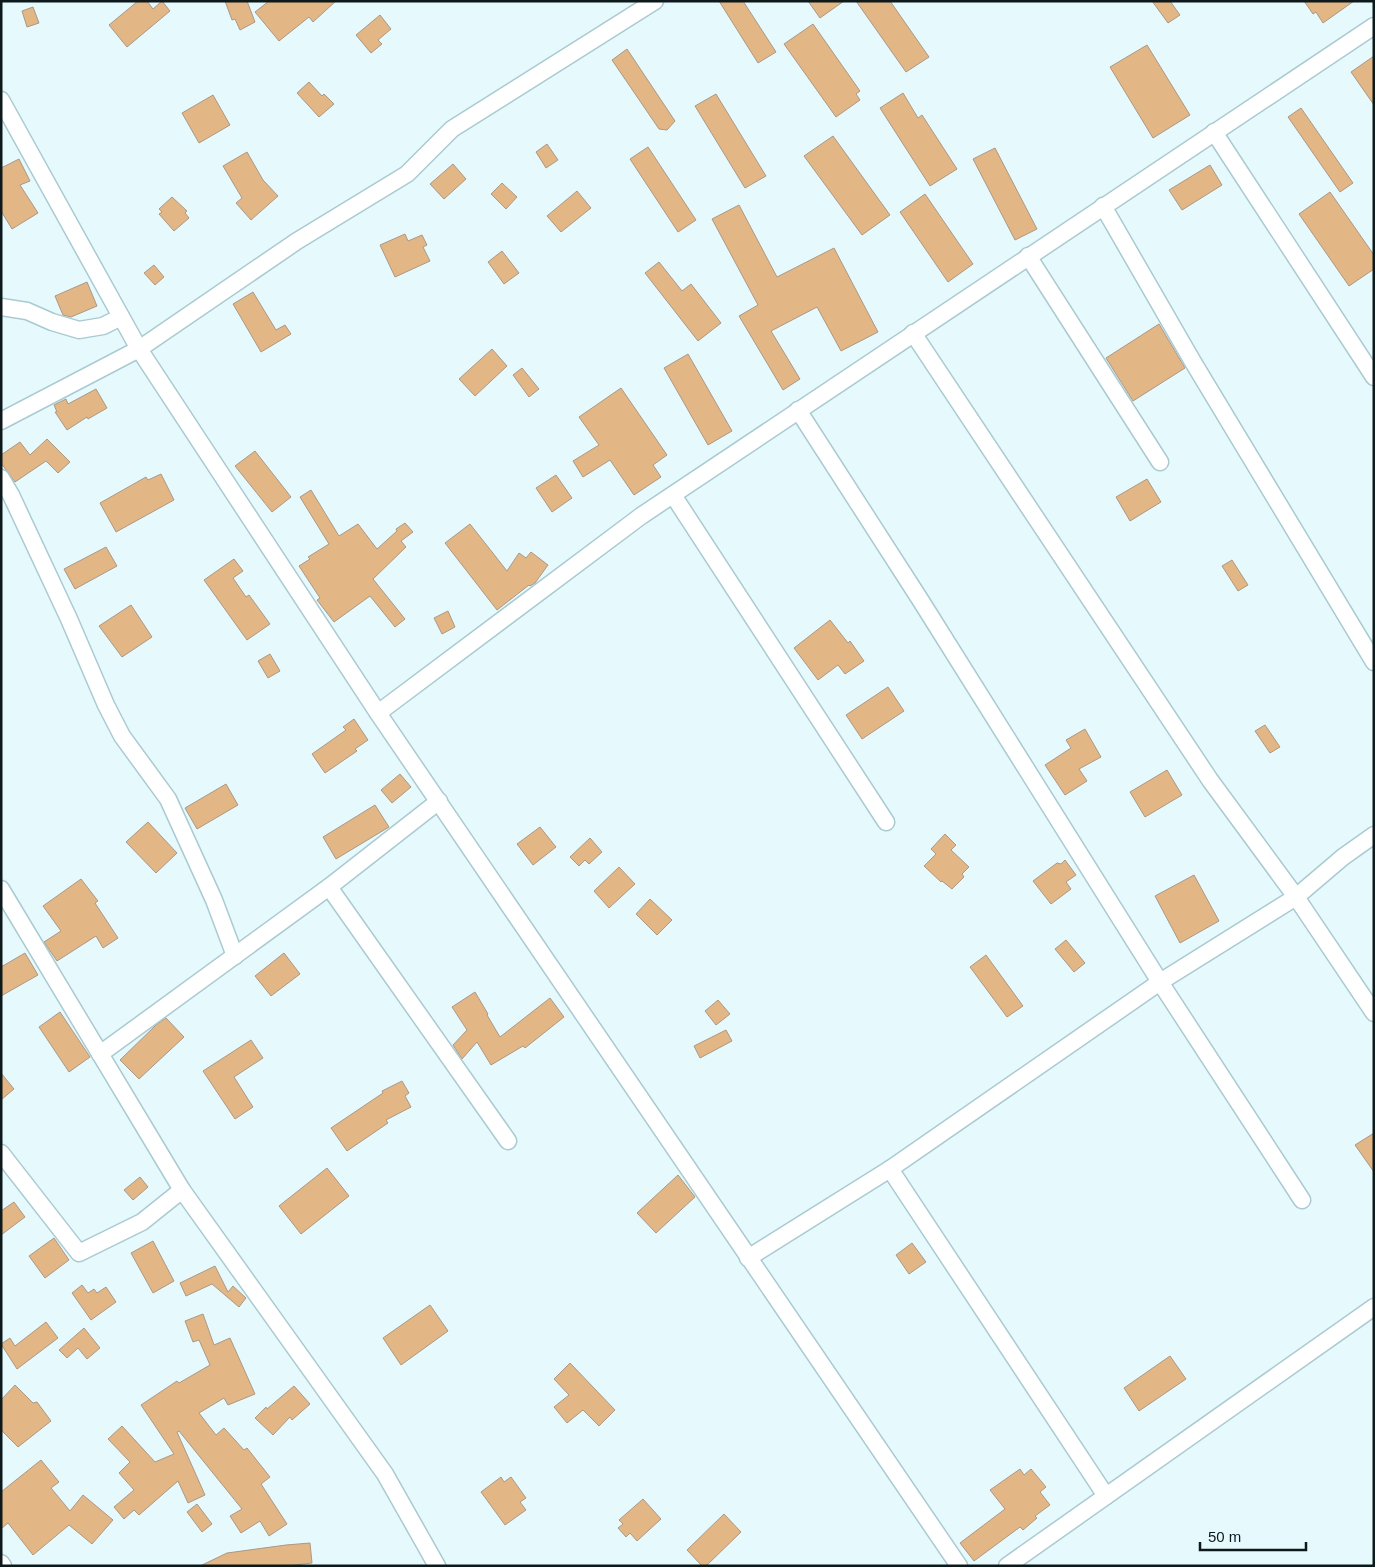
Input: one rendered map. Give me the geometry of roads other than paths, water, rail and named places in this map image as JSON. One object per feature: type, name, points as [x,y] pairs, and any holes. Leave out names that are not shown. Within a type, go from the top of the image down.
[{"type":"street","points":[[1,421],[139,350],[297,241],[407,174],[452,129],[655,1]]},
{"type":"street","points":[[378,713],[641,516],[1374,26]]},
{"type":"street","points":[[1,100],[139,350],[378,713],[959,1566]]},
{"type":"street","points":[[1214,132],[1374,377]]},
{"type":"street","points":[[1103,206],[1193,362],[1374,662]]},
{"type":"street","points":[[1028,256],[1160,462]]},
{"type":"street","points":[[1,307],[26,311],[52,322],[79,330],[103,326],[121,317]]},
{"type":"street","points":[[913,333],[1210,780],[1296,897],[1374,1013]]},
{"type":"street","points":[[798,410],[921,601],[1160,982],[1302,1200]]},
{"type":"street","points":[[1,478],[11,495],[69,619],[106,705],[122,736],[168,800],[214,900],[235,956]]},
{"type":"street","points":[[673,494],[886,822]]},
{"type":"street","points":[[100,1054],[329,887],[439,801]]},
{"type":"street","points":[[748,1258],[890,1170],[1016,1080],[1160,982],[1296,897],[1343,857],[1374,835]]},
{"type":"street","points":[[329,887],[508,1141]]},
{"type":"street","points":[[1,889],[182,1190],[385,1474],[437,1566]]},
{"type":"street","points":[[1,1153],[79,1253],[142,1222],[182,1190]]},
{"type":"street","points":[[890,1170],[1106,1496]]},
{"type":"street","points":[[1007,1566],[1374,1307]]}]
